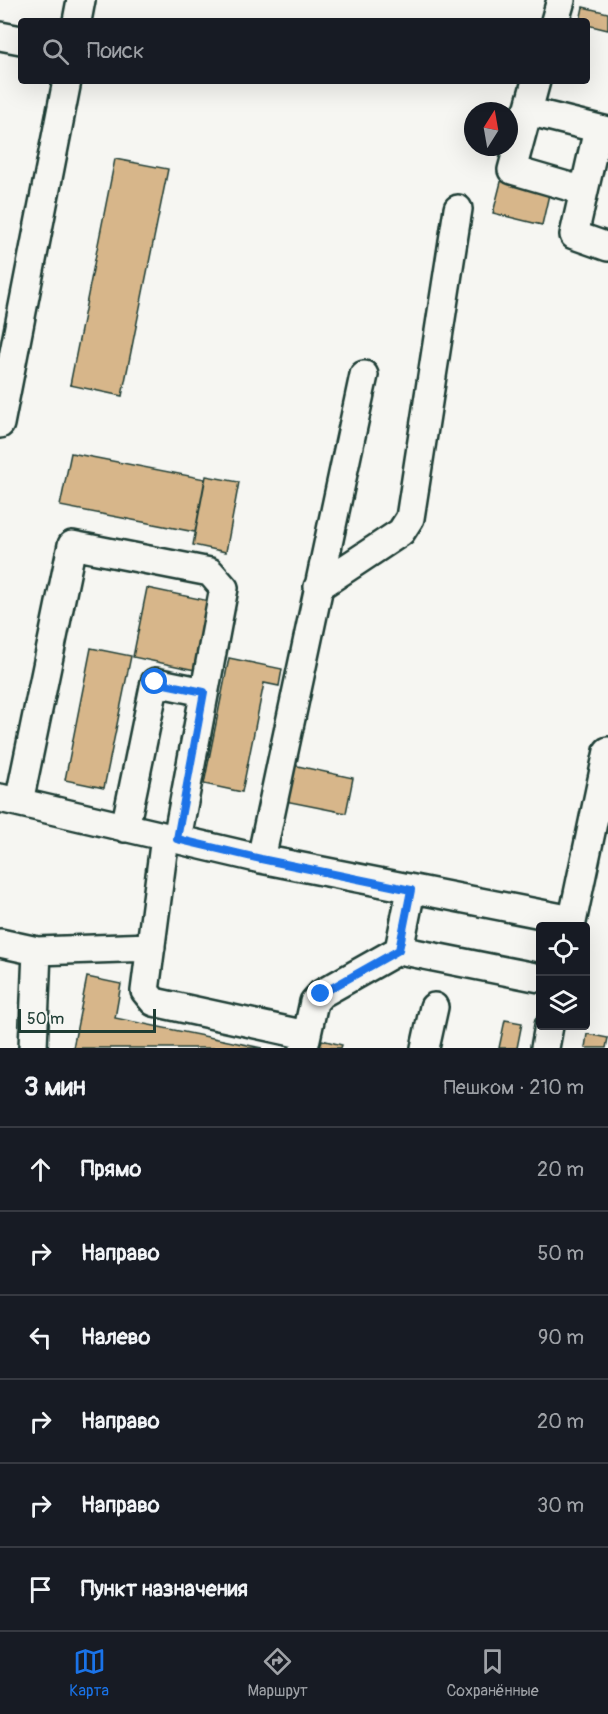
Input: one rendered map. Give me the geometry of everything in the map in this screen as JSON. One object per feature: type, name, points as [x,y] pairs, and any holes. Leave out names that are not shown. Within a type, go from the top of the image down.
[{"type":"lane","points":[[78,18],[81,0]]},
{"type":"lane","points":[[556,18],[561,0]]},
{"type":"lane","points":[[0,36],[18,39]]},
{"type":"lane","points":[[0,424],[66,84]]},
{"type":"lane","points":[[535,84],[512,170],[584,191]]},
{"type":"lane","points":[[527,111],[603,130],[584,191],[574,235],[608,247]]},
{"type":"lane","points":[[318,587],[400,532],[410,518],[458,209]]},
{"type":"lane","points":[[261,859],[364,375]]},
{"type":"lane","points":[[536,977],[399,950],[321,994],[314,1002],[305,1042],[154,1002],[145,991],[151,947],[171,838],[204,692],[224,588],[210,572],[72,545],[9,800],[125,828],[171,838],[261,859],[566,922]]},
{"type":"lane","points":[[125,828],[155,682],[204,692]]},
{"type":"lane","points":[[571,922],[608,751]]},
{"type":"lane","points":[[399,950],[411,890]]},
{"type":"lane","points":[[0,943],[37,951],[151,947]]},
{"type":"lane","points":[[33,1048],[37,951]]},
{"type":"lane","points":[[425,1048],[434,1007]]},
{"type":"lane","points":[[544,1048],[548,1030]]},
{"type":"building","points":[[583,7],[608,13],[608,30],[590,26],[590,18],[581,18]]},
{"type":"building","points":[[115,159],[168,169],[122,396],[70,385]]},
{"type":"building","points":[[502,178],[550,190],[542,225],[493,213]]},
{"type":"building","points":[[71,453],[205,479],[195,532],[60,506]]},
{"type":"building","points":[[206,476],[239,482],[226,552],[193,545]]},
{"type":"building","points":[[147,588],[214,602],[200,671],[133,657]]},
{"type":"building","points":[[91,648],[131,656],[104,788],[65,780]]},
{"type":"building","points":[[229,658],[282,669],[279,686],[264,683],[242,792],[204,784]]},
{"type":"building","points":[[293,765],[353,778],[346,813],[285,801]]},
{"type":"building","points":[[87,977],[121,984],[115,1018],[262,1048],[73,1048]]},
{"type":"building","points":[[505,1020],[522,1023],[517,1048],[499,1048]]},
{"type":"building","points":[[587,1034],[608,1038],[606,1048],[585,1048]]},
{"type":"building","points":[[322,1040],[342,1045],[341,1048],[320,1048]]},
{"type":"route","points":[[155,682],[204,692],[177,839],[411,890],[399,950],[321,994]]}]
